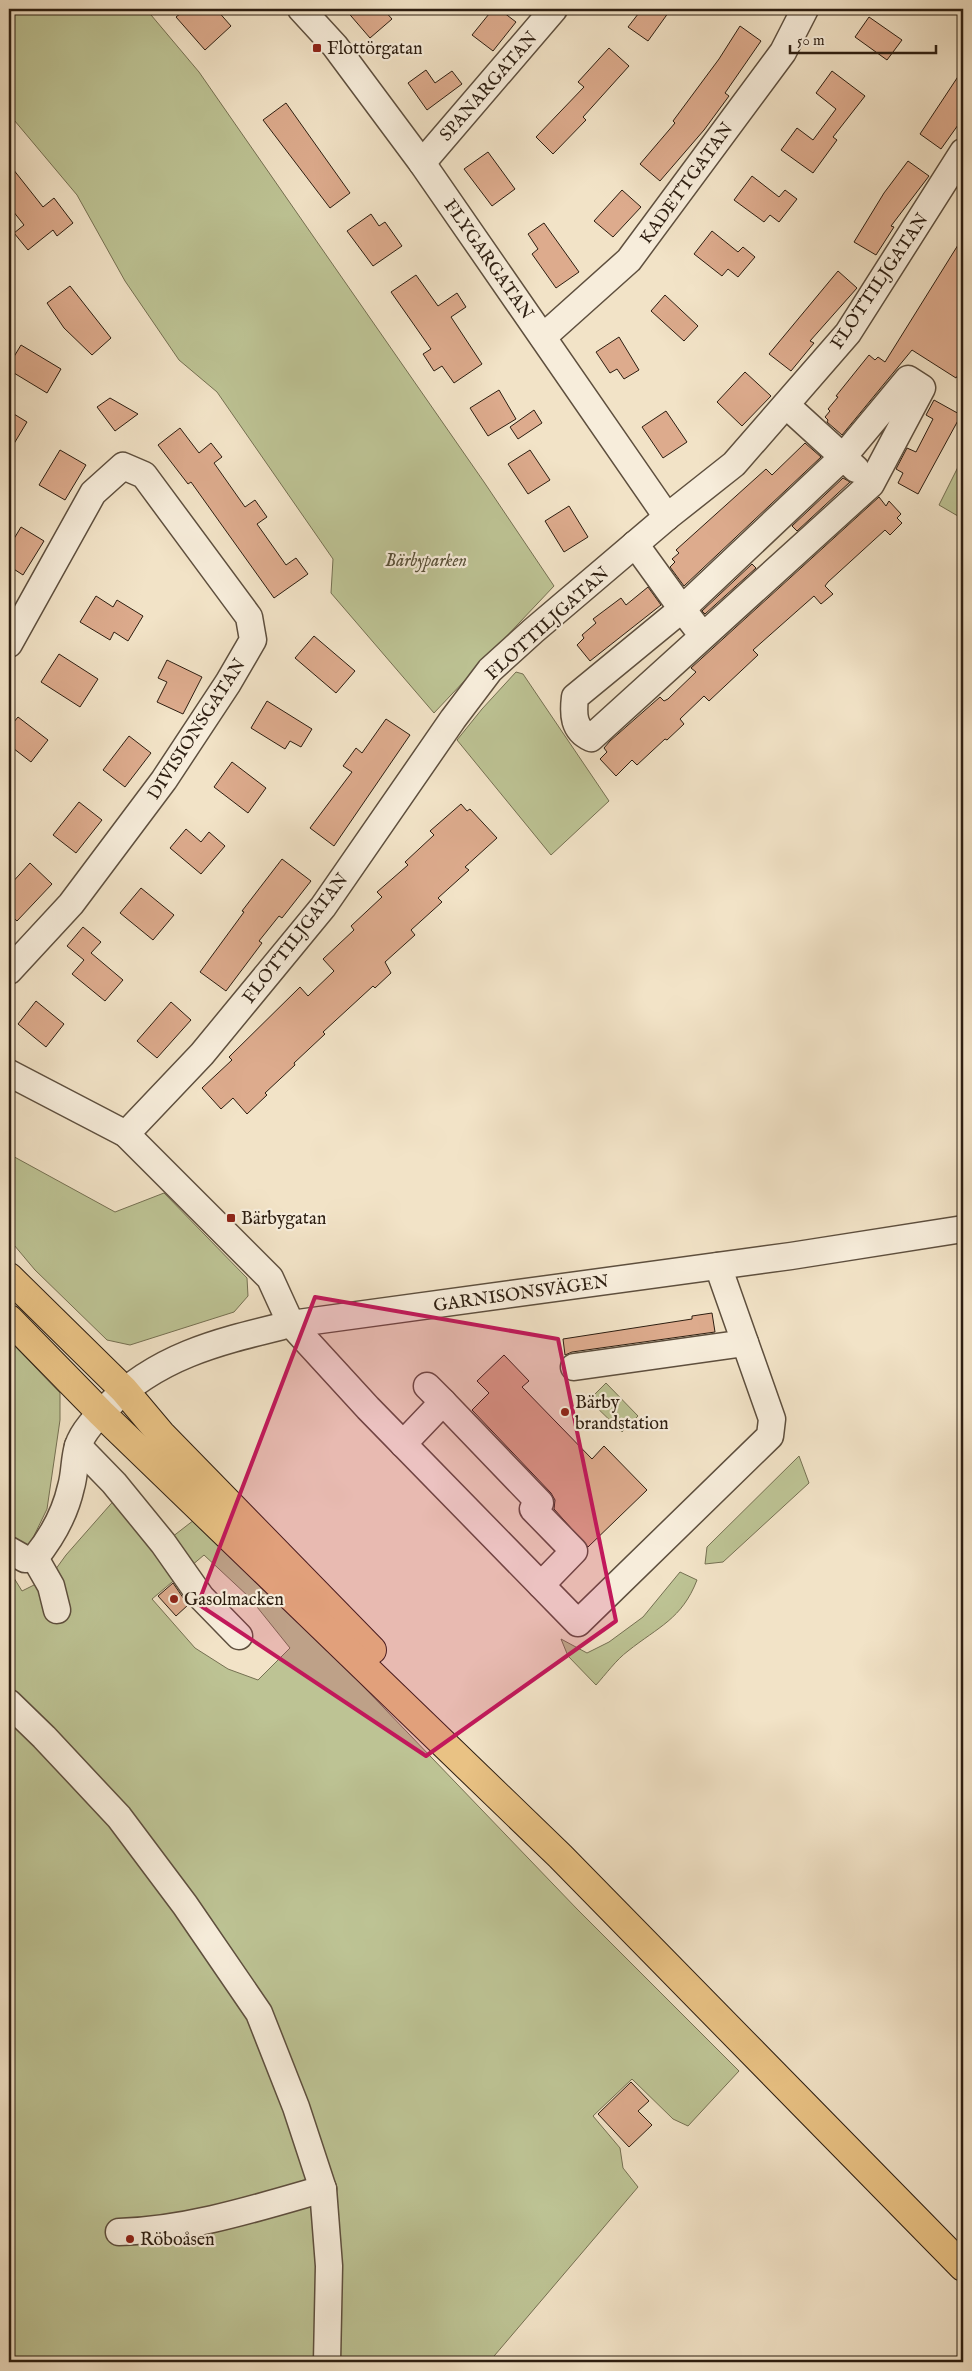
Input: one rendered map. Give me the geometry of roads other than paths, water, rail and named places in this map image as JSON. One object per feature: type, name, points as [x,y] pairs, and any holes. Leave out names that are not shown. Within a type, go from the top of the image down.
[{"type":"main road","points":[[9,1277],[124,1390],[161,1434],[402,1680],[560,1856]]},
{"type":"main road","points":[[9,1319],[101,1413],[560,1856],[963,2267]]},
{"type":"street","name":"FLYGARGATAN","points":[[301,9],[335,46],[422,163],[667,517]]},
{"type":"street","name":"SPANARGATAN","points":[[422,163],[554,9]]},
{"type":"street","name":"KADETTGATAN","points":[[542,337],[629,260],[783,52],[806,9]]},
{"type":"street","name":"FLOTTILJGATAN","points":[[126,1134],[202,1054],[323,907],[490,670],[635,544],[734,464],[848,333],[963,152]]},
{"type":"street","points":[[908,379],[922,388],[871,484],[591,738],[582,734],[572,715],[575,697],[682,609],[843,457],[908,379]]},
{"type":"street","points":[[786,405],[871,484]]},
{"type":"street","name":"DIVISIONSGATAN","points":[[9,644],[93,493],[123,466],[144,475],[249,617],[253,640],[228,683],[164,780],[71,904],[9,971]]},
{"type":"street","points":[[635,544],[703,636]]},
{"type":"street","points":[[9,1073],[126,1134],[270,1278],[292,1324],[403,1444],[578,1623],[770,1436],[772,1419],[718,1266]]},
{"type":"street","name":"GARNISONSVÄGEN","points":[[78,1446],[88,1428],[101,1413],[124,1390],[144,1375],[176,1357],[221,1341],[292,1324],[718,1266],[963,1229]]},
{"type":"street","points":[[574,1367],[745,1342]]},
{"type":"street","points":[[403,1444],[435,1394],[540,1503],[533,1510],[574,1551],[540,1585]]},
{"type":"street","points":[[9,1550],[25,1560],[35,1558],[52,1538],[71,1488],[78,1446]]},
{"type":"street","points":[[78,1446],[114,1483],[164,1543],[201,1597],[239,1636]]},
{"type":"street","points":[[35,1558],[51,1586],[57,1610]]},
{"type":"street","points":[[9,1703],[44,1737],[119,1817],[185,1905],[259,2014],[296,2107],[323,2189],[329,2266],[327,2362]]},
{"type":"street","points":[[119,2232],[156,2231],[222,2217],[323,2189]]},
{"type":"place","name":"Flottörgatan","points":[[317,48]]},
{"type":"place","name":"Bärbygatan","points":[[231,1218]]},
{"type":"place","name":"Bärby brandstation","points":[[565,1412]]},
{"type":"place","name":"Gasolmacken","points":[[174,1599]]},
{"type":"place","name":"Röboåsen","points":[[130,2239]]},
{"type":"park label","name":"Bärbyparken","points":[[426,560]]}]
